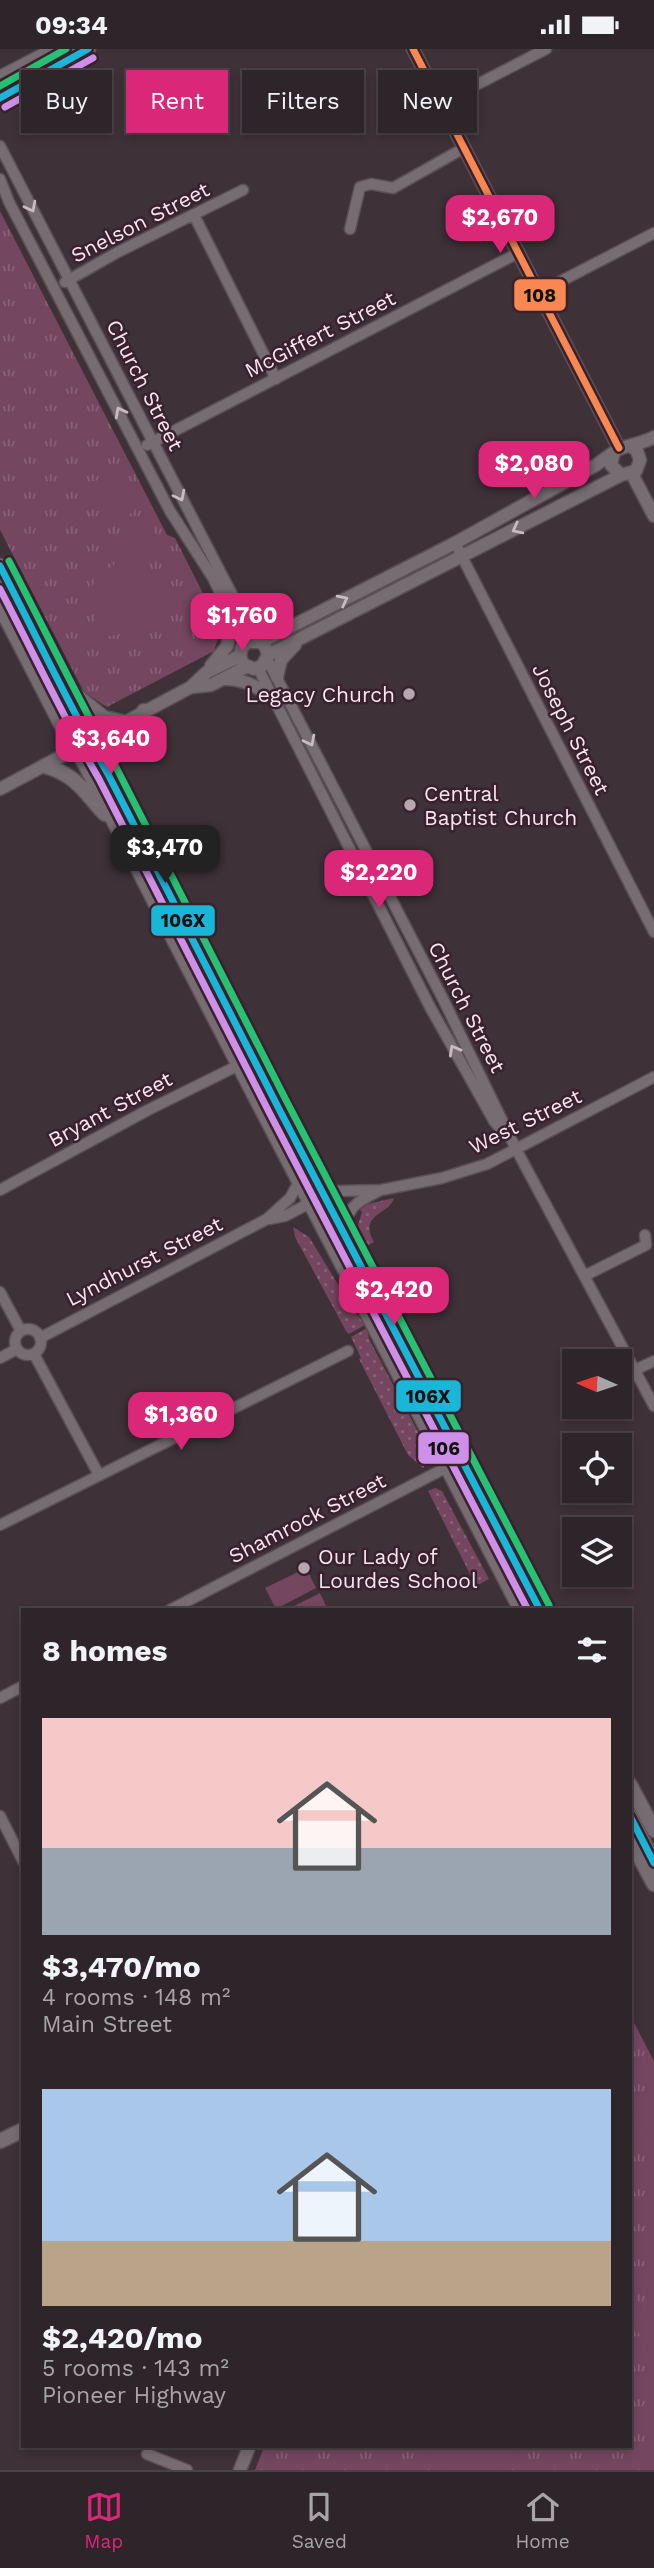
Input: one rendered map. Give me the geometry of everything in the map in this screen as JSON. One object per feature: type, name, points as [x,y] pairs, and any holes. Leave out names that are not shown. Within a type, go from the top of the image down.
[{"type":"main road","points":[[0,78],[56,49]]},
{"type":"main road","points":[[0,97],[88,49]]},
{"type":"main road","points":[[0,566],[400,1341],[520,1608]]},
{"type":"main road","points":[[0,605],[85,764],[386,1349],[539,1608]]},
{"type":"main road","points":[[60,681],[104,718],[123,722]]},
{"type":"main road","points":[[108,774],[112,758],[136,732],[144,711]]},
{"type":"main road","points":[[45,766],[62,771],[76,781],[113,823]]},
{"type":"main road","points":[[279,1109],[286,1134],[312,1187],[310,1203]]},
{"type":"main road","points":[[324,1195],[324,1213],[347,1262],[352,1283]]},
{"type":"main road","points":[[386,1349],[400,1341]]},
{"type":"main road","points":[[632,1793],[654,1863]]},
{"type":"main road","points":[[637,1812],[654,1830]]},
{"type":"main road","points":[[632,1847],[654,1884]]},
{"type":"main road","points":[[0,2141],[21,2131]]},
{"type":"street","points":[[413,49],[424,70]]},
{"type":"street","points":[[477,84],[546,49]]},
{"type":"street","points":[[456,133],[621,449],[640,456],[631,472]]},
{"type":"street","name":"Church Street","points":[[0,146],[152,442],[236,613],[271,696],[430,1007],[494,1121],[516,1149]]},
{"type":"street","points":[[350,229],[360,187],[371,184],[393,188],[464,148]]},
{"type":"street","name":"Church Street","points":[[0,179],[7,198],[171,513],[236,613]]},
{"type":"street","name":"Snelson Street","points":[[55,288],[118,252],[243,190]]},
{"type":"street","points":[[194,215],[276,379]]},
{"type":"street","points":[[538,293],[654,233]]},
{"type":"street","name":"McGiffert Street","points":[[138,449],[518,253]]},
{"type":"street","points":[[191,687],[211,685],[255,654],[273,636],[454,543],[621,449],[654,437]]},
{"type":"street","points":[[621,449],[611,465],[631,472],[654,516]]},
{"type":"street","points":[[207,672],[303,638],[631,472],[653,458]]},
{"type":"street","name":"Joseph Street","points":[[454,543],[654,932]]},
{"type":"street","points":[[369,587],[376,601]]},
{"type":"street","points":[[321,611],[327,625]]},
{"type":"street","points":[[0,789],[191,687],[207,672],[227,646],[236,613],[273,636]]},
{"type":"street","points":[[277,677],[281,660],[303,638]]},
{"type":"street","name":"Church Street","points":[[255,654],[277,677],[443,999],[516,1149],[654,1406]]},
{"type":"street","points":[[222,679],[253,684],[271,696]]},
{"type":"street","name":"Bryant Street","points":[[0,1190],[156,1106],[239,1065]]},
{"type":"street","name":"West Street","points":[[324,1195],[338,1191],[381,1190],[442,1178],[487,1164],[654,1077]]},
{"type":"street","name":"Lyndhurst Street","points":[[40,1338],[267,1219],[290,1198],[299,1182]]},
{"type":"street","points":[[345,1237],[346,1219],[352,1207],[381,1190]]},
{"type":"street","name":"Lyndhurst Street","points":[[267,1219],[285,1216],[310,1203]]},
{"type":"street","points":[[586,1275],[646,1245],[645,1235]]},
{"type":"street","points":[[0,1293],[21,1331]]},
{"type":"street","points":[[28,1329],[40,1338],[40,1347],[34,1354],[28,1355],[17,1349],[15,1340],[21,1331],[28,1329]]},
{"type":"street","points":[[0,1358],[17,1349]]},
{"type":"street","points":[[0,1525],[348,1351]]},
{"type":"street","points":[[34,1354],[99,1475]]},
{"type":"street","points":[[635,1370],[654,1361]]},
{"type":"street","name":"Shamrock Street","points":[[174,1608],[454,1463]]},
{"type":"street","points":[[0,1698],[21,1687]]},
{"type":"street","points":[[0,1816],[21,1857]]},
{"type":"street","points":[[240,2470],[249,2448]]},
{"type":"street","points":[[146,2454],[187,2470]]},
{"type":"green space","points":[[0,211],[167,535],[175,538],[215,617],[220,633],[214,651],[107,707],[84,692],[0,530]]},
{"type":"green space","points":[[115,471],[135,511],[111,523],[90,484]]},
{"type":"green space","points":[[145,523],[151,527],[161,549],[144,560],[159,585],[158,589],[166,605],[164,620],[139,630],[103,637],[97,631],[94,613],[85,608],[84,601],[99,574],[114,565],[125,544],[135,538],[136,527]]},
{"type":"green space","points":[[0,581],[44,665],[57,696],[55,697],[0,591]]},
{"type":"green space","points":[[394,1198],[387,1208],[372,1220],[370,1233],[374,1242],[365,1247],[358,1225],[362,1212],[360,1210],[368,1204]]},
{"type":"green space","points":[[293,1227],[309,1237],[365,1325],[349,1334],[346,1331],[295,1237]]},
{"type":"green space","points":[[367,1328],[369,1339],[428,1451],[427,1462],[423,1468],[408,1455],[359,1359],[361,1358],[351,1337]]},
{"type":"green space","points":[[465,1480],[532,1608],[526,1608],[462,1482]]},
{"type":"green space","points":[[435,1488],[442,1491],[489,1579],[476,1586],[428,1491]]},
{"type":"green space","points":[[306,1568],[316,1588],[275,1608],[265,1588]]},
{"type":"green space","points":[[320,1593],[327,1608],[290,1608]]},
{"type":"green space","points":[[632,2019],[654,2061],[654,2470],[255,2470],[264,2448],[632,2448]]},
{"type":"green space","points":[[632,2111],[654,2117],[654,2134],[632,2125]]},
{"type":"green space","points":[[632,2290],[654,2331],[654,2351],[641,2337],[634,2321]]},
{"type":"green space","points":[[418,2448],[521,2448],[501,2470],[443,2470]]},
{"type":"transit line","points":[[0,86],[66,49]]},
{"type":"transit line","name":"106X","points":[[0,98],[88,49]]},
{"type":"transit line","name":"108","points":[[413,49],[619,448]]},
{"type":"transit line","name":"106","points":[[5,107],[93,58]]},
{"type":"transit line","points":[[9,561],[549,1605]]},
{"type":"transit line","name":"106X","points":[[0,566],[539,1608]]},
{"type":"transit line","name":"106","points":[[0,589],[527,1608]]},
{"type":"transit line","name":"106X","points":[[632,1820],[654,1863]]},
{"type":"place","name":"Legacy Church","points":[[409,694]]},
{"type":"place","name":"Central Baptist Church","points":[[410,805]]},
{"type":"place","name":"Our Lady of Lourdes School","points":[[304,1568]]}]
